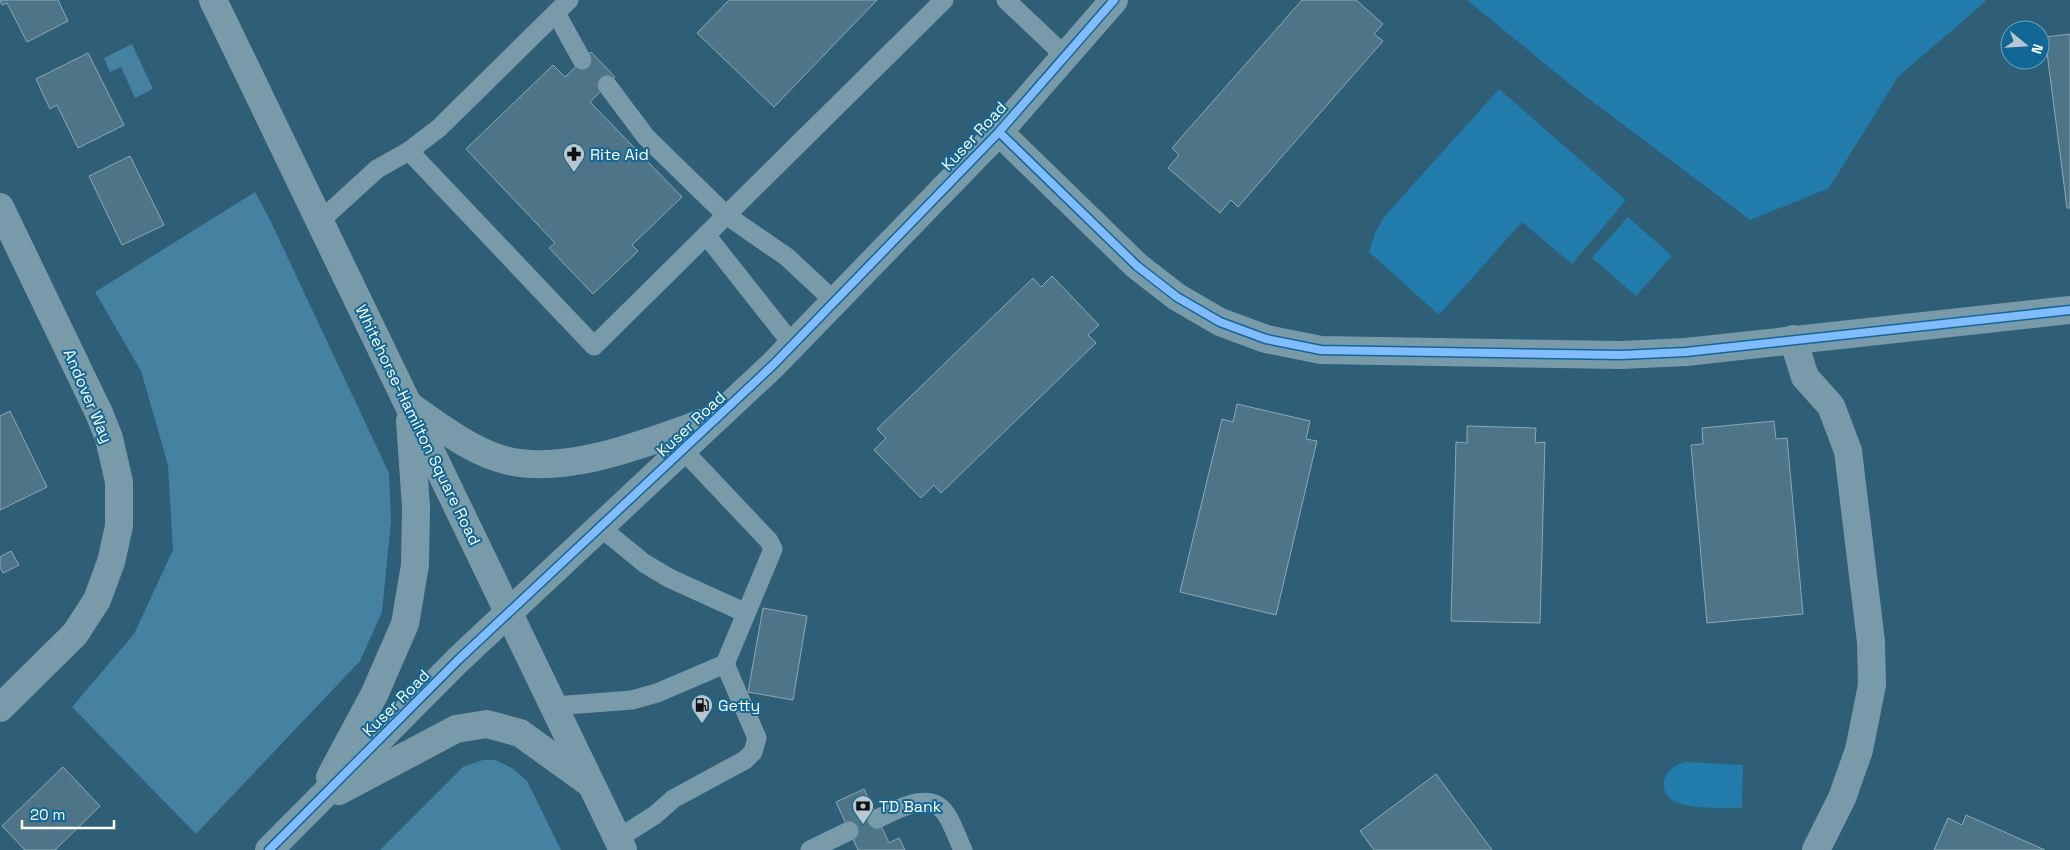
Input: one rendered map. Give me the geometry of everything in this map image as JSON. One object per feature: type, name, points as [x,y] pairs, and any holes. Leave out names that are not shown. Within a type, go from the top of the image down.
[{"type":"street","name":"Whitehorse-Hamilton Square Road","points":[[213,0],[620,844]]},
{"type":"street","name":"Kuser Road","points":[[268,850],[458,660],[683,450],[793,344],[998,132],[1114,0]]},
{"type":"street","points":[[998,132],[1137,266],[1177,297],[1220,322],[1266,339],[1321,350],[1621,355],[1686,352],[2070,310]]},
{"type":"street","name":"Andover Way","points":[[0,208],[99,413],[109,438],[118,482],[119,526],[111,562],[97,600],[75,634],[0,708]]},
{"type":"street","points":[[1793,340],[1805,377],[1831,406],[1848,451],[1871,642],[1872,685],[1859,750],[1842,798],[1816,850]]},
{"type":"street","points":[[409,405],[454,436],[498,458],[535,464],[579,461],[652,441],[716,418]]},
{"type":"street","points":[[315,803],[374,695],[405,624],[416,555],[416,507],[409,405]]},
{"type":"street","points":[[315,803],[456,730],[487,724],[520,733],[591,783]]},
{"type":"lane","points":[[409,151],[594,346],[944,0]]},
{"type":"lane","points":[[1006,0],[1065,56]]},
{"type":"lane","points":[[320,221],[377,169],[409,151],[438,128],[562,6],[582,60]]},
{"type":"lane","points":[[607,85],[646,137],[726,215],[786,257],[834,302]]},
{"type":"lane","points":[[706,235],[793,344]]},
{"type":"lane","points":[[554,706],[632,700],[656,693],[725,664],[773,550],[769,541],[683,450]]},
{"type":"lane","points":[[600,527],[644,564],[669,578],[746,613]]},
{"type":"lane","points":[[620,844],[673,799],[745,760],[754,752],[758,738],[725,664]]},
{"type":"lane","points":[[877,818],[914,803],[928,802],[938,805],[946,814],[963,850]]},
{"type":"lane","points":[[810,850],[849,831]]},
{"type":"shaded area","points":[[1467,0],[1987,0],[1898,77],[1829,188],[1750,220],[1577,90]]},
{"type":"shaded area","points":[[132,44],[153,89],[135,98],[121,67],[110,72],[104,58]]},
{"type":"shaded area","points":[[1499,89],[1626,200],[1572,264],[1522,222],[1439,315],[1369,252],[1375,233],[1384,217]]},
{"type":"shaded area","points":[[255,192],[389,473],[391,521],[382,612],[360,661],[196,834],[72,707],[134,634],[173,550],[168,465],[141,371],[95,292]]},
{"type":"shaded area","points":[[1628,217],[1672,256],[1636,296],[1592,258]]},
{"type":"shaded area","points":[[483,760],[495,760],[512,768],[527,781],[561,850],[380,850],[463,767]]},
{"type":"shaded area","points":[[1686,762],[1743,765],[1742,808],[1707,808],[1681,804],[1671,799],[1665,792],[1665,777],[1672,768]]},
{"type":"building","points":[[0,0],[58,0],[68,21],[27,42],[7,3],[2,5]]},
{"type":"building","points":[[729,0],[877,0],[774,107],[697,33]]},
{"type":"building","points":[[1302,0],[1356,0],[1383,24],[1374,34],[1383,41],[1238,207],[1231,200],[1220,213],[1168,168],[1179,155],[1172,148]]},
{"type":"building","points":[[2070,34],[2070,208],[2067,208],[2049,70],[2050,36]]},
{"type":"building","name":"Rite Aid","points":[[591,52],[615,77],[590,102],[682,197],[632,245],[638,251],[593,294],[549,248],[555,243],[466,149],[553,65],[565,77]]},
{"type":"building","points":[[88,53],[124,125],[78,148],[57,105],[50,109],[36,79]]},
{"type":"building","points":[[130,156],[164,225],[122,245],[89,176]]},
{"type":"building","points":[[1052,276],[1099,325],[1088,335],[1096,343],[941,493],[934,485],[921,498],[874,450],[886,438],[877,429],[1033,278],[1041,287]]},
{"type":"building","points":[[1237,404],[1310,421],[1306,439],[1317,441],[1276,615],[1180,592],[1222,419],[1233,422]]},
{"type":"building","points":[[10,411],[47,487],[0,510],[0,416]]},
{"type":"building","points":[[1774,421],[1776,439],[1787,438],[1803,614],[1707,623],[1691,445],[1703,444],[1702,428]]},
{"type":"building","points":[[1467,426],[1536,428],[1535,443],[1545,442],[1540,623],[1451,621],[1456,442],[1467,443]]},
{"type":"building","points":[[11,551],[19,565],[3,573],[0,567],[0,557]]},
{"type":"building","points":[[763,608],[807,616],[793,700],[748,692]]},
{"type":"building","points":[[63,767],[100,806],[55,850],[25,850],[2,826]]},
{"type":"building","points":[[1436,774],[1492,850],[1374,850],[1360,831]]},
{"type":"building","name":"TD Bank","points":[[864,789],[889,843],[899,838],[905,850],[858,850],[836,802]]},
{"type":"building","points":[[1966,815],[2045,850],[1934,850],[1948,818],[1962,825]]},
{"type":"cycle path","points":[[269,850],[458,660],[773,365],[999,132],[1114,0]]},
{"type":"cycle path","points":[[999,132],[1137,266],[1177,297],[1220,322],[1266,339],[1321,350],[1621,355],[1686,352],[2070,310]]},
{"type":"place","name":"Rite Aid","points":[[574,173]]},
{"type":"place","name":"Getty","points":[[702,724]]},
{"type":"place","name":"TD Bank","points":[[863,825]]}]
